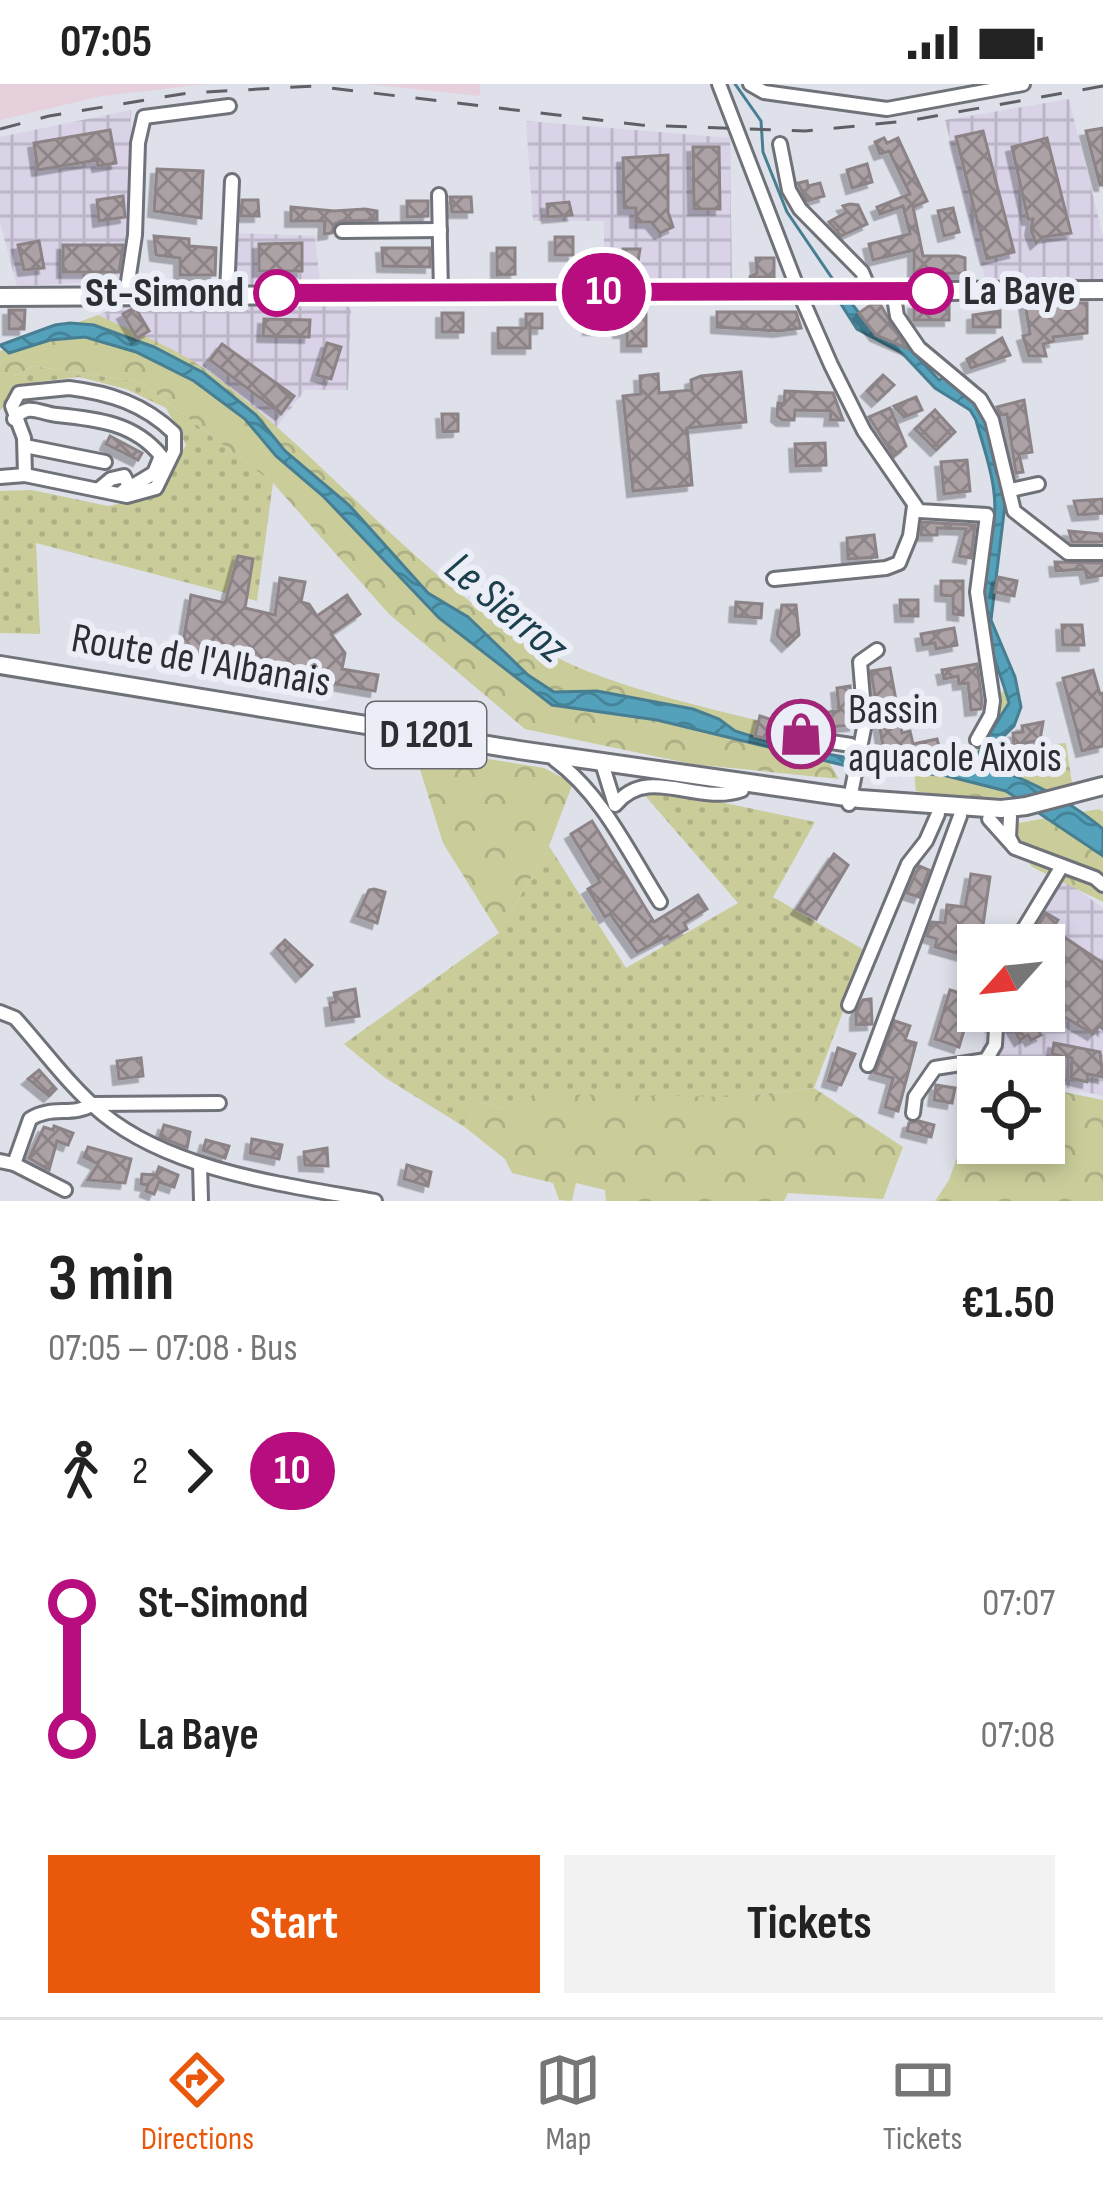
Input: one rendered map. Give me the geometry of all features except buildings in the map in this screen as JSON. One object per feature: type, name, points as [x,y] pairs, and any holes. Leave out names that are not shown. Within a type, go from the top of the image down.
[{"type":"main road","points":[[0,297],[1103,290]]},
{"type":"main road","name":"Route de l'Albanais","points":[[4,664],[519,750]]},
{"type":"main road","name":"D 1201","points":[[519,750],[554,760],[989,818],[1088,799],[1103,786]]},
{"type":"main road","name":"D 1201","points":[[519,750],[742,790],[1024,812]]},
{"type":"street","points":[[719,84],[799,292],[864,431],[919,511],[987,515],[977,592],[993,701],[977,740]]},
{"type":"street","points":[[750,84],[764,92],[876,110],[1023,84]]},
{"type":"street","points":[[126,295],[144,117],[229,106]]},
{"type":"street","points":[[780,143],[788,190],[800,209],[862,272],[870,291]]},
{"type":"street","points":[[227,293],[232,181]]},
{"type":"street","points":[[440,195],[441,293]]},
{"type":"street","points":[[342,231],[440,230]]},
{"type":"street","points":[[892,291],[897,316],[919,348],[980,399],[992,421],[1010,490],[1008,514],[1067,553],[1103,554]]},
{"type":"street","points":[[0,477],[25,475],[120,494],[143,494],[156,488],[165,473],[174,451],[174,433],[152,412],[105,392],[69,388],[19,393],[12,406],[25,446],[25,475]]},
{"type":"street","points":[[14,419],[32,408],[54,415],[79,415],[122,426],[149,441],[161,456],[154,473],[120,494]]},
{"type":"street","points":[[25,446],[105,462]]},
{"type":"street","points":[[1010,490],[1038,484]]},
{"type":"street","points":[[774,580],[899,563],[910,536],[914,506]]},
{"type":"street","points":[[849,801],[865,723],[860,662],[877,650]]},
{"type":"street","points":[[825,740],[851,745],[856,754]]},
{"type":"street","points":[[554,760],[575,775],[593,800],[611,810]]},
{"type":"street","points":[[593,800],[590,781],[600,766]]},
{"type":"street","points":[[600,766],[611,810],[660,902]]},
{"type":"street","points":[[611,810],[627,790],[642,784],[722,797],[742,790]]},
{"type":"street","points":[[1015,848],[1009,837],[1024,812]]},
{"type":"street","points":[[849,1005],[908,864],[926,841],[938,814]]},
{"type":"street","points":[[868,1065],[960,816]]},
{"type":"street","points":[[989,818],[992,827],[1015,848],[1096,878],[1103,885]]},
{"type":"street","points":[[1027,924],[1062,866]]},
{"type":"street","points":[[0,1012],[15,1018],[93,1104],[127,1129],[200,1164],[375,1201]]},
{"type":"street","points":[[913,1113],[915,1097],[935,1068],[986,1060],[996,1032]]},
{"type":"street","points":[[65,1190],[7,1162],[30,1119],[50,1110],[79,1111],[93,1104],[219,1103]]},
{"type":"street","points":[[200,1164],[201,1201]]},
{"type":"shaded area","points":[[0,84],[207,84],[102,96],[0,120]]},
{"type":"shaded area","points":[[366,84],[480,84],[480,96]]},
{"type":"shaded area","points":[[1069,99],[1103,236],[1103,280],[985,278],[945,120]]},
{"type":"shaded area","points":[[131,110],[127,281],[17,286],[0,223],[0,137]]},
{"type":"shaded area","points":[[526,121],[730,138],[732,283],[604,280],[604,221],[533,221]]},
{"type":"shaded area","points":[[238,233],[315,236],[320,283],[351,309],[348,390],[305,390],[276,428],[202,366],[98,315],[134,301],[227,301]]},
{"type":"shaded area","points":[[1051,870],[1103,908],[1103,1096],[1065,1088],[1065,1056],[980,1056],[984,1032],[1065,1032],[1065,924],[1019,924]]},
{"type":"green space","points":[[98,315],[167,347],[246,400],[436,573],[518,636],[622,684],[812,734],[839,779],[692,764],[525,729],[389,614],[273,483],[141,382],[33,366],[0,384],[0,351]]},
{"type":"green space","points":[[33,366],[141,382],[273,483],[257,601],[36,543],[40,634],[0,633],[0,491],[32,490],[108,506],[146,498],[162,486],[186,445],[166,408],[126,389],[79,377],[37,382],[0,410],[0,384]]},
{"type":"green space","points":[[1005,686],[1007,703],[995,724],[995,749],[1066,743],[1072,783],[995,798],[916,791],[913,760],[970,762]]},
{"type":"green space","points":[[413,747],[544,768],[573,783],[549,846],[499,933],[443,843]]},
{"type":"green space","points":[[635,784],[815,822],[773,897],[866,951],[814,1088],[513,1111],[484,1103],[472,1108],[466,1128],[384,1077],[344,1044],[499,933],[549,846],[626,968],[738,903]]},
{"type":"green space","points":[[1103,812],[1103,902],[1032,867],[1012,840],[1018,823]]},
{"type":"green space","points":[[814,1088],[903,1147],[883,1199],[788,1193],[784,1201],[606,1201],[605,1190],[576,1183],[572,1201],[559,1200],[553,1183],[512,1173],[505,1159],[466,1128],[472,1108],[484,1103],[513,1111],[534,1094],[740,1097]]},
{"type":"green space","points":[[1065,1092],[1103,1100],[1103,1201],[935,1201],[957,1157],[957,1164],[1065,1164]]},
{"type":"water","points":[[849,300],[876,335],[909,348],[939,380],[945,377],[978,405],[985,417],[1006,496],[991,620],[1015,677],[1021,707],[1014,726],[994,746],[985,741],[1009,703],[985,621],[995,508],[976,420],[970,410],[935,388],[902,353],[857,329],[839,301]]},
{"type":"water","points":[[70,323],[94,325],[154,347],[204,373],[256,415],[285,451],[349,505],[428,593],[468,617],[528,675],[554,692],[597,691],[693,709],[735,731],[780,745],[854,759],[972,765],[982,746],[991,751],[994,768],[1051,794],[1103,829],[1103,856],[1006,791],[943,775],[859,769],[657,720],[552,705],[439,618],[323,496],[276,456],[245,419],[194,381],[136,352],[85,337],[50,340],[9,353],[0,345]]},
{"type":"waterway","points":[[735,84],[761,121],[763,152],[787,212],[834,281]]},
{"type":"waterway","points":[[799,725],[830,731]]},
{"type":"railway","points":[[0,129],[188,93],[314,86],[641,125],[805,131],[907,121],[1103,86]]},
{"type":"bus line","name":"10","points":[[277,293],[930,291]]},
{"type":"place","name":"La Baye","points":[[930,291]]},
{"type":"place","name":"St-Simond","points":[[277,293]]},
{"type":"place","name":"Bassin aquacole Aixois","points":[[801,734]]},
{"type":"water label","name":"Le Sierroz","points":[[506,608]]}]
